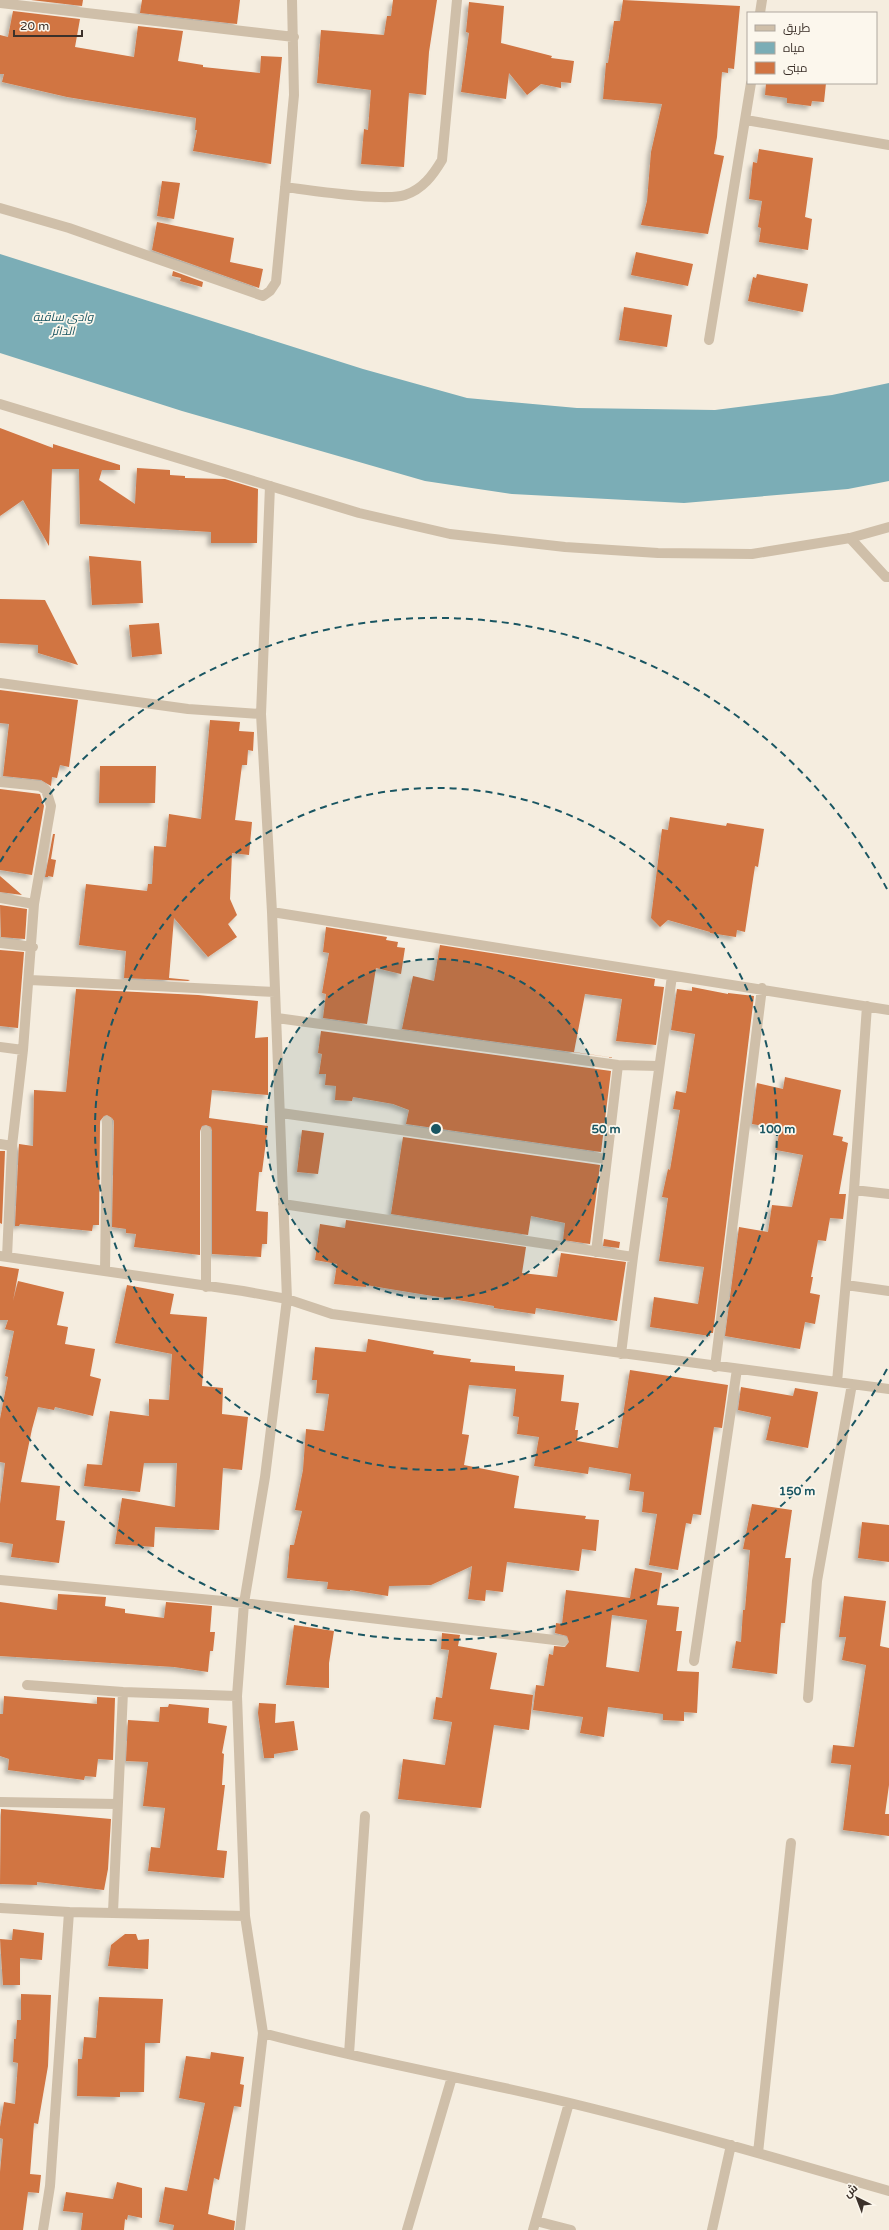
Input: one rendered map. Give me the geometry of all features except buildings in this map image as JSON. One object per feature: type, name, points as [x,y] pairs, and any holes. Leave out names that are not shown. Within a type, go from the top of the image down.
[{"type":"street","points":[[0,208],[68,228],[263,296],[270,291],[276,282],[294,95],[294,37],[292,0]]},
{"type":"street","points":[[285,187],[380,197],[405,196],[430,180],[442,160],[458,0]]},
{"type":"street","points":[[760,12],[762,0]]},
{"type":"street","points":[[0,3],[294,37]]},
{"type":"street","points":[[708,340],[751,84]]},
{"type":"street","points":[[746,120],[889,145]]},
{"type":"street","points":[[0,404],[359,513],[450,534],[508,542],[658,553],[752,554],[850,538],[889,527]]},
{"type":"street","points":[[240,2230],[263,2033],[245,1916],[237,1696],[244,1603],[265,1477],[287,1300],[277,1018],[261,714],[270,486]]},
{"type":"street","points":[[850,538],[886,577],[889,577]]},
{"type":"street","points":[[0,683],[188,709],[261,714]]},
{"type":"street","points":[[0,782],[40,786],[46,790],[49,797],[49,821],[34,904],[33,947],[12,1146],[4,1257],[243,1291],[287,1300],[332,1314],[714,1367],[889,1389]]},
{"type":"street","points":[[0,898],[34,904]]},
{"type":"street","points":[[272,912],[672,976],[762,988],[889,1010]]},
{"type":"street","points":[[0,943],[33,947]]},
{"type":"street","points":[[621,1354],[658,1066],[672,976]]},
{"type":"street","points":[[30,980],[275,992]]},
{"type":"street","points":[[714,1367],[762,988]]},
{"type":"street","points":[[837,1382],[854,1190],[867,1006]]},
{"type":"street","points":[[277,1018],[618,1065],[658,1066]]},
{"type":"street","points":[[0,1047],[23,1050]]},
{"type":"street","points":[[596,1252],[618,1065]]},
{"type":"street","points":[[281,1113],[606,1159]]},
{"type":"street","points":[[105,1271],[107,1121]]},
{"type":"street","points":[[206,1131],[206,1286]]},
{"type":"street","points":[[0,1144],[12,1146]]},
{"type":"street","points":[[854,1190],[889,1194]]},
{"type":"street","points":[[283,1204],[633,1257]]},
{"type":"street","points":[[846,1285],[889,1291]]},
{"type":"street","points":[[694,1662],[737,1369]]},
{"type":"street","points":[[808,1698],[818,1581],[852,1384]]},
{"type":"street","points":[[0,1580],[244,1603],[563,1641]]},
{"type":"street","points":[[27,1684],[122,1692],[237,1696]]},
{"type":"street","points":[[113,1912],[122,1692]]},
{"type":"street","points":[[0,1802],[117,1804]]},
{"type":"street","points":[[350,2054],[365,1816]]},
{"type":"street","points":[[758,2153],[791,1843]]},
{"type":"street","points":[[0,1908],[69,1912],[245,1916]]},
{"type":"street","points":[[43,2230],[50,2186],[69,1912]]},
{"type":"street","points":[[263,2033],[569,2103],[730,2145],[889,2191]]},
{"type":"street","points":[[407,2230],[452,2077]]},
{"type":"street","points":[[569,2103],[535,2225],[571,2230]]},
{"type":"street","points":[[712,2230],[730,2145]]},
{"type":"water","name":"وادي ساقية الدائر","points":[[0,254],[363,369],[467,398],[577,408],[715,410],[832,395],[889,383],[889,481],[848,489],[684,503],[512,494],[425,481],[182,411],[0,353]]}]
